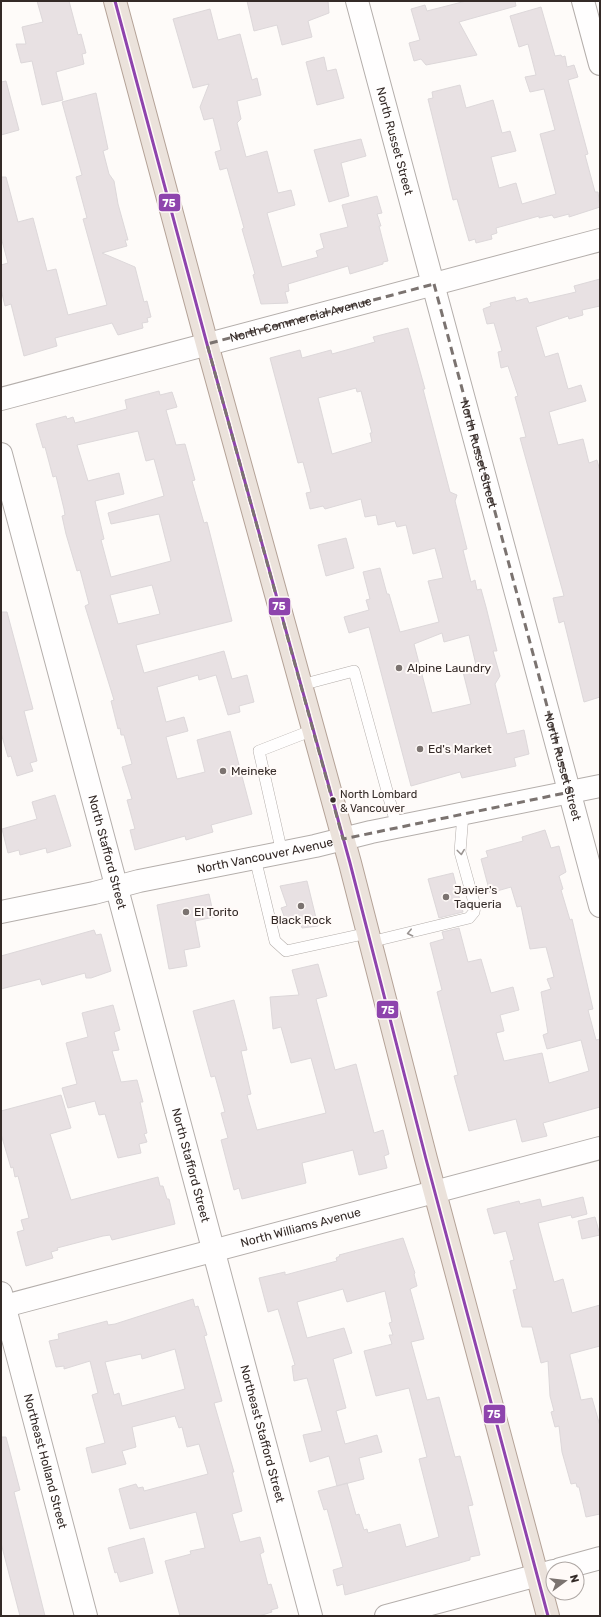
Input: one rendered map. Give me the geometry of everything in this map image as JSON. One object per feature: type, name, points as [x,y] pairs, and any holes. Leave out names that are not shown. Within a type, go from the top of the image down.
[{"type":"main road","points":[[115,1],[207,344],[343,839],[435,1192],[545,1573]]},
{"type":"main road","points":[[547,1601],[548,1616]]},
{"type":"street","name":"North Russet Street","points":[[357,1],[600,906]]},
{"type":"street","points":[[583,1],[600,64]]},
{"type":"street","name":"North Commercial Avenue","points":[[1,399],[600,240]]},
{"type":"street","name":"North Stafford Street","points":[[1,454],[118,887],[214,1251]]},
{"type":"street","name":"North Vancouver Avenue","points":[[1,912],[94,893],[139,881],[282,853],[398,827],[600,786]]},
{"type":"street","name":"North Williams Avenue","points":[[2,1302],[214,1251],[600,1148]]},
{"type":"street","name":"Northeast Stafford Street","points":[[214,1251],[311,1616]]},
{"type":"street","name":"Northeast Holland Street","points":[[2,1302],[86,1616]]},
{"type":"street","points":[[585,1562],[600,1558]]},
{"type":"street","points":[[386,1616],[545,1573]]},
{"type":"lane","points":[[301,685],[354,671],[398,827]]},
{"type":"lane","points":[[282,853],[259,751],[313,730]]},
{"type":"lane","points":[[255,858],[275,941],[286,951],[469,918],[474,912],[475,906],[460,852],[463,814]]},
{"type":"highlighted area","points":[[434,284],[570,792],[343,839],[207,344]]},
{"type":"building","points":[[37,1],[69,1],[78,35],[81,34],[86,53],[82,54],[84,64],[56,72],[63,100],[42,105],[32,61],[21,63],[16,44],[26,44],[22,27],[43,22]]},
{"type":"building","points":[[247,1],[328,1],[329,13],[308,21],[312,37],[282,45],[277,25],[254,31]]},
{"type":"building","points":[[466,1],[515,1],[516,6],[459,22],[477,55],[426,65],[421,59],[414,61],[409,43],[420,40],[411,9],[425,5],[427,11]]},
{"type":"building","points":[[541,7],[555,56],[565,56],[567,67],[574,65],[578,77],[568,80],[588,154],[585,155],[595,192],[598,192],[600,207],[569,217],[569,214],[554,218],[552,215],[539,218],[539,216],[496,228],[497,233],[491,235],[492,239],[476,243],[475,239],[469,241],[457,199],[453,200],[428,99],[433,98],[432,92],[460,85],[466,108],[493,100],[502,133],[510,131],[516,151],[491,157],[499,188],[516,183],[522,204],[556,194],[540,134],[555,130],[544,89],[530,92],[525,77],[536,75],[528,44],[519,47],[510,16]]},
{"type":"building","points":[[210,9],[218,40],[240,34],[252,80],[257,78],[261,95],[237,101],[241,119],[237,123],[246,157],[267,151],[278,193],[291,190],[295,205],[267,213],[282,267],[318,257],[316,251],[324,248],[320,234],[348,227],[342,205],[377,196],[382,213],[377,214],[381,226],[379,226],[388,261],[383,262],[383,264],[350,274],[348,266],[288,284],[289,291],[285,292],[288,303],[261,304],[253,275],[255,274],[242,229],[244,228],[227,168],[220,170],[215,152],[221,150],[213,118],[204,120],[200,107],[209,84],[193,88],[173,19]]},
{"type":"building","points":[[324,57],[327,71],[336,69],[344,98],[317,105],[306,62]]},
{"type":"building","points":[[6,81],[19,130],[1,135],[1,82]]},
{"type":"building","points":[[96,93],[108,149],[103,151],[109,174],[114,181],[118,204],[128,240],[125,240],[127,246],[102,253],[135,267],[144,302],[147,301],[151,317],[147,318],[148,322],[142,323],[143,328],[118,335],[112,323],[55,338],[57,346],[24,356],[11,304],[5,306],[1,289],[1,265],[8,263],[1,237],[1,177],[6,177],[18,222],[33,218],[47,271],[56,269],[68,315],[107,305],[83,219],[87,218],[76,177],[82,175],[62,102]]},
{"type":"building","points":[[361,139],[366,156],[341,163],[349,196],[329,202],[314,150]]},
{"type":"building","points":[[600,279],[600,306],[582,310],[583,315],[569,319],[568,316],[536,327],[545,357],[558,353],[568,389],[581,385],[586,401],[549,412],[558,445],[583,439],[589,463],[597,460],[600,471],[600,697],[584,702],[564,621],[559,623],[553,598],[564,596],[520,438],[526,437],[515,397],[518,396],[508,366],[501,368],[498,352],[502,351],[494,323],[487,324],[483,309],[491,306],[490,303],[515,297],[516,301],[527,298],[529,303],[576,292],[574,286]]},
{"type":"building","points":[[408,328],[425,389],[423,389],[450,492],[457,495],[455,501],[467,549],[463,550],[471,582],[475,580],[477,590],[481,589],[497,651],[493,651],[500,676],[495,684],[507,734],[524,730],[529,754],[514,758],[516,766],[462,778],[460,772],[411,786],[369,627],[349,633],[344,617],[369,610],[366,600],[370,599],[363,572],[380,568],[400,632],[439,622],[428,581],[443,578],[435,548],[413,554],[406,525],[397,527],[395,521],[378,525],[376,515],[365,517],[361,499],[325,509],[323,506],[310,509],[306,493],[311,492],[303,462],[298,463],[270,358],[300,350],[302,358],[331,350],[332,354],[375,342],[373,337]],"holes":[[[356,388],[357,392],[361,391],[372,433],[370,433],[372,442],[332,454],[318,398]],[[442,633],[444,642],[469,635],[476,665],[462,668],[471,704],[432,713],[414,644]]]},
{"type":"building","points":[[159,391],[160,395],[172,392],[177,407],[166,410],[176,445],[185,444],[195,480],[192,481],[204,523],[207,522],[232,621],[136,645],[144,673],[224,651],[232,679],[247,675],[254,702],[239,706],[240,712],[228,715],[216,675],[199,680],[198,675],[157,687],[166,722],[184,717],[188,731],[166,737],[177,779],[205,772],[197,740],[230,731],[252,814],[211,825],[213,832],[186,840],[185,836],[135,850],[130,830],[135,829],[127,800],[132,799],[122,767],[132,764],[124,735],[121,735],[120,728],[118,729],[111,701],[114,700],[85,606],[89,604],[80,570],[77,571],[66,534],[62,516],[65,515],[64,509],[56,476],[53,477],[45,447],[43,448],[36,424],[66,416],[67,419],[73,417],[75,423],[127,409],[125,400]],"holes":[[[138,431],[146,461],[154,459],[164,496],[108,513],[111,524],[159,514],[171,561],[111,577],[101,540],[104,539],[95,501],[124,494],[119,473],[88,481],[77,445]],[[152,585],[160,614],[118,624],[110,595]]]},
{"type":"building","points":[[346,538],[354,568],[326,576],[318,545]]},
{"type":"building","points":[[1,612],[7,612],[33,709],[24,711],[37,761],[30,763],[33,771],[17,776],[11,756],[8,757],[1,733]]},
{"type":"building","points":[[55,795],[71,846],[47,853],[46,848],[20,855],[19,850],[8,853],[2,829],[37,819],[32,802]]},
{"type":"building","points":[[545,830],[551,848],[559,846],[566,872],[559,876],[563,889],[561,890],[570,920],[572,919],[593,1009],[588,1010],[596,1040],[600,1039],[600,1107],[543,1123],[547,1136],[522,1142],[516,1119],[469,1131],[454,1076],[458,1075],[437,992],[442,990],[430,943],[444,939],[442,932],[459,928],[468,962],[481,959],[491,993],[513,987],[519,1010],[500,1015],[504,1031],[496,1033],[504,1061],[542,1053],[549,1083],[589,1071],[581,1040],[547,1049],[543,1035],[548,1033],[541,992],[551,989],[547,979],[554,977],[546,947],[530,949],[521,906],[517,907],[511,887],[490,893],[481,859],[488,857],[486,851],[523,841],[522,837]]},
{"type":"building","points":[[453,873],[463,912],[439,918],[428,879]]},
{"type":"building","name":"Black Rock","points":[[307,881],[318,926],[302,928],[299,918],[286,921],[281,908],[287,906],[280,886]]},
{"type":"building","points":[[209,894],[214,917],[195,921],[200,947],[184,950],[187,966],[169,969],[157,905]]},
{"type":"building","points":[[94,930],[96,935],[101,934],[111,971],[91,978],[86,978],[85,973],[42,985],[40,979],[1,989],[1,956]]},
{"type":"building","points":[[318,964],[327,996],[316,999],[335,1070],[356,1064],[374,1133],[383,1130],[389,1154],[384,1156],[387,1168],[359,1175],[353,1150],[302,1163],[306,1183],[242,1199],[239,1188],[234,1190],[221,1140],[228,1138],[221,1113],[225,1112],[215,1076],[211,1077],[193,1011],[234,1000],[247,1050],[241,1051],[251,1094],[247,1095],[257,1130],[326,1113],[311,1058],[291,1063],[281,1027],[273,1029],[270,997],[299,995],[292,970]]},
{"type":"building","points":[[113,1005],[120,1030],[114,1032],[119,1050],[112,1051],[121,1082],[137,1080],[143,1102],[140,1102],[147,1133],[144,1134],[147,1142],[139,1144],[141,1153],[118,1158],[105,1114],[99,1115],[95,1101],[68,1108],[62,1088],[77,1084],[66,1043],[88,1037],[82,1013]]},
{"type":"building","points":[[61,1095],[71,1128],[50,1134],[71,1200],[158,1177],[160,1186],[163,1186],[167,1199],[169,1199],[175,1224],[112,1240],[110,1235],[103,1236],[57,1248],[58,1250],[51,1252],[53,1258],[26,1266],[17,1232],[24,1230],[21,1220],[29,1218],[18,1176],[15,1177],[13,1167],[11,1168],[1,1134],[1,1111]]},
{"type":"building","points":[[583,1197],[587,1214],[572,1218],[571,1215],[538,1223],[554,1282],[563,1279],[572,1313],[600,1305],[600,1346],[570,1354],[581,1400],[592,1398],[600,1426],[600,1514],[586,1517],[579,1487],[577,1487],[576,1483],[571,1484],[562,1452],[559,1426],[555,1427],[551,1412],[554,1411],[550,1396],[548,1361],[541,1363],[532,1327],[522,1327],[513,1290],[517,1289],[510,1261],[514,1260],[506,1231],[494,1234],[487,1209],[519,1201],[520,1204],[540,1199],[542,1207]]},
{"type":"building","points":[[595,1217],[600,1235],[582,1239],[578,1221]]},
{"type":"building","points":[[403,1238],[415,1273],[417,1286],[410,1289],[424,1339],[411,1342],[427,1400],[439,1397],[455,1457],[460,1456],[473,1505],[468,1506],[480,1555],[470,1557],[470,1560],[345,1595],[343,1584],[337,1586],[333,1570],[343,1567],[327,1509],[324,1510],[318,1491],[337,1486],[329,1456],[310,1462],[303,1435],[322,1431],[307,1378],[294,1381],[292,1366],[295,1365],[278,1309],[268,1312],[259,1278],[285,1272],[285,1275],[337,1261],[336,1258],[340,1256],[339,1255]],"holes":[[[343,1289],[347,1302],[385,1291],[392,1322],[389,1323],[393,1335],[389,1335],[392,1344],[364,1351],[376,1396],[409,1388],[427,1457],[419,1459],[439,1537],[406,1547],[400,1524],[368,1533],[367,1529],[364,1530],[359,1514],[356,1515],[347,1483],[364,1479],[359,1458],[382,1452],[377,1435],[345,1444],[336,1411],[346,1408],[333,1359],[352,1353],[344,1328],[307,1338],[297,1302]]]},
{"type":"building","points":[[193,1299],[195,1307],[198,1306],[207,1335],[204,1336],[222,1401],[214,1403],[234,1472],[232,1472],[242,1511],[232,1514],[240,1542],[260,1537],[264,1552],[260,1554],[268,1585],[271,1584],[278,1608],[271,1610],[272,1612],[259,1616],[180,1616],[165,1561],[191,1554],[190,1551],[205,1548],[196,1512],[130,1529],[119,1489],[136,1484],[138,1488],[143,1487],[144,1491],[208,1474],[199,1444],[187,1447],[182,1427],[179,1428],[175,1416],[132,1427],[136,1447],[122,1451],[126,1464],[92,1473],[86,1448],[105,1443],[92,1395],[98,1393],[90,1361],[64,1369],[64,1366],[56,1367],[49,1341],[59,1339],[58,1334],[107,1321],[108,1325]],"holes":[[[175,1349],[185,1389],[122,1406],[119,1393],[114,1395],[105,1362],[141,1354],[142,1359]]]},
{"type":"building","points":[[1,1437],[6,1437],[20,1490],[14,1492],[45,1616],[20,1616],[1,1543]]},
{"type":"building","points":[[144,1538],[153,1573],[120,1582],[117,1572],[115,1573],[108,1548]]},
{"type":"transit line","name":"75","points":[[115,1],[207,344],[350,863],[426,1159],[548,1616]]},
{"type":"place","name":"Alpine Laundry","points":[[399,668]]},
{"type":"place","name":"Ed's Market","points":[[420,749]]},
{"type":"place","name":"Meineke","points":[[223,771]]},
{"type":"place","name":"North Lombard & Vancouver","points":[[333,800]]},
{"type":"place","name":"Javier's Taqueria","points":[[446,897]]},
{"type":"place","name":"Black Rock","points":[[301,906]]},
{"type":"place","name":"El Torito","points":[[186,912]]}]
